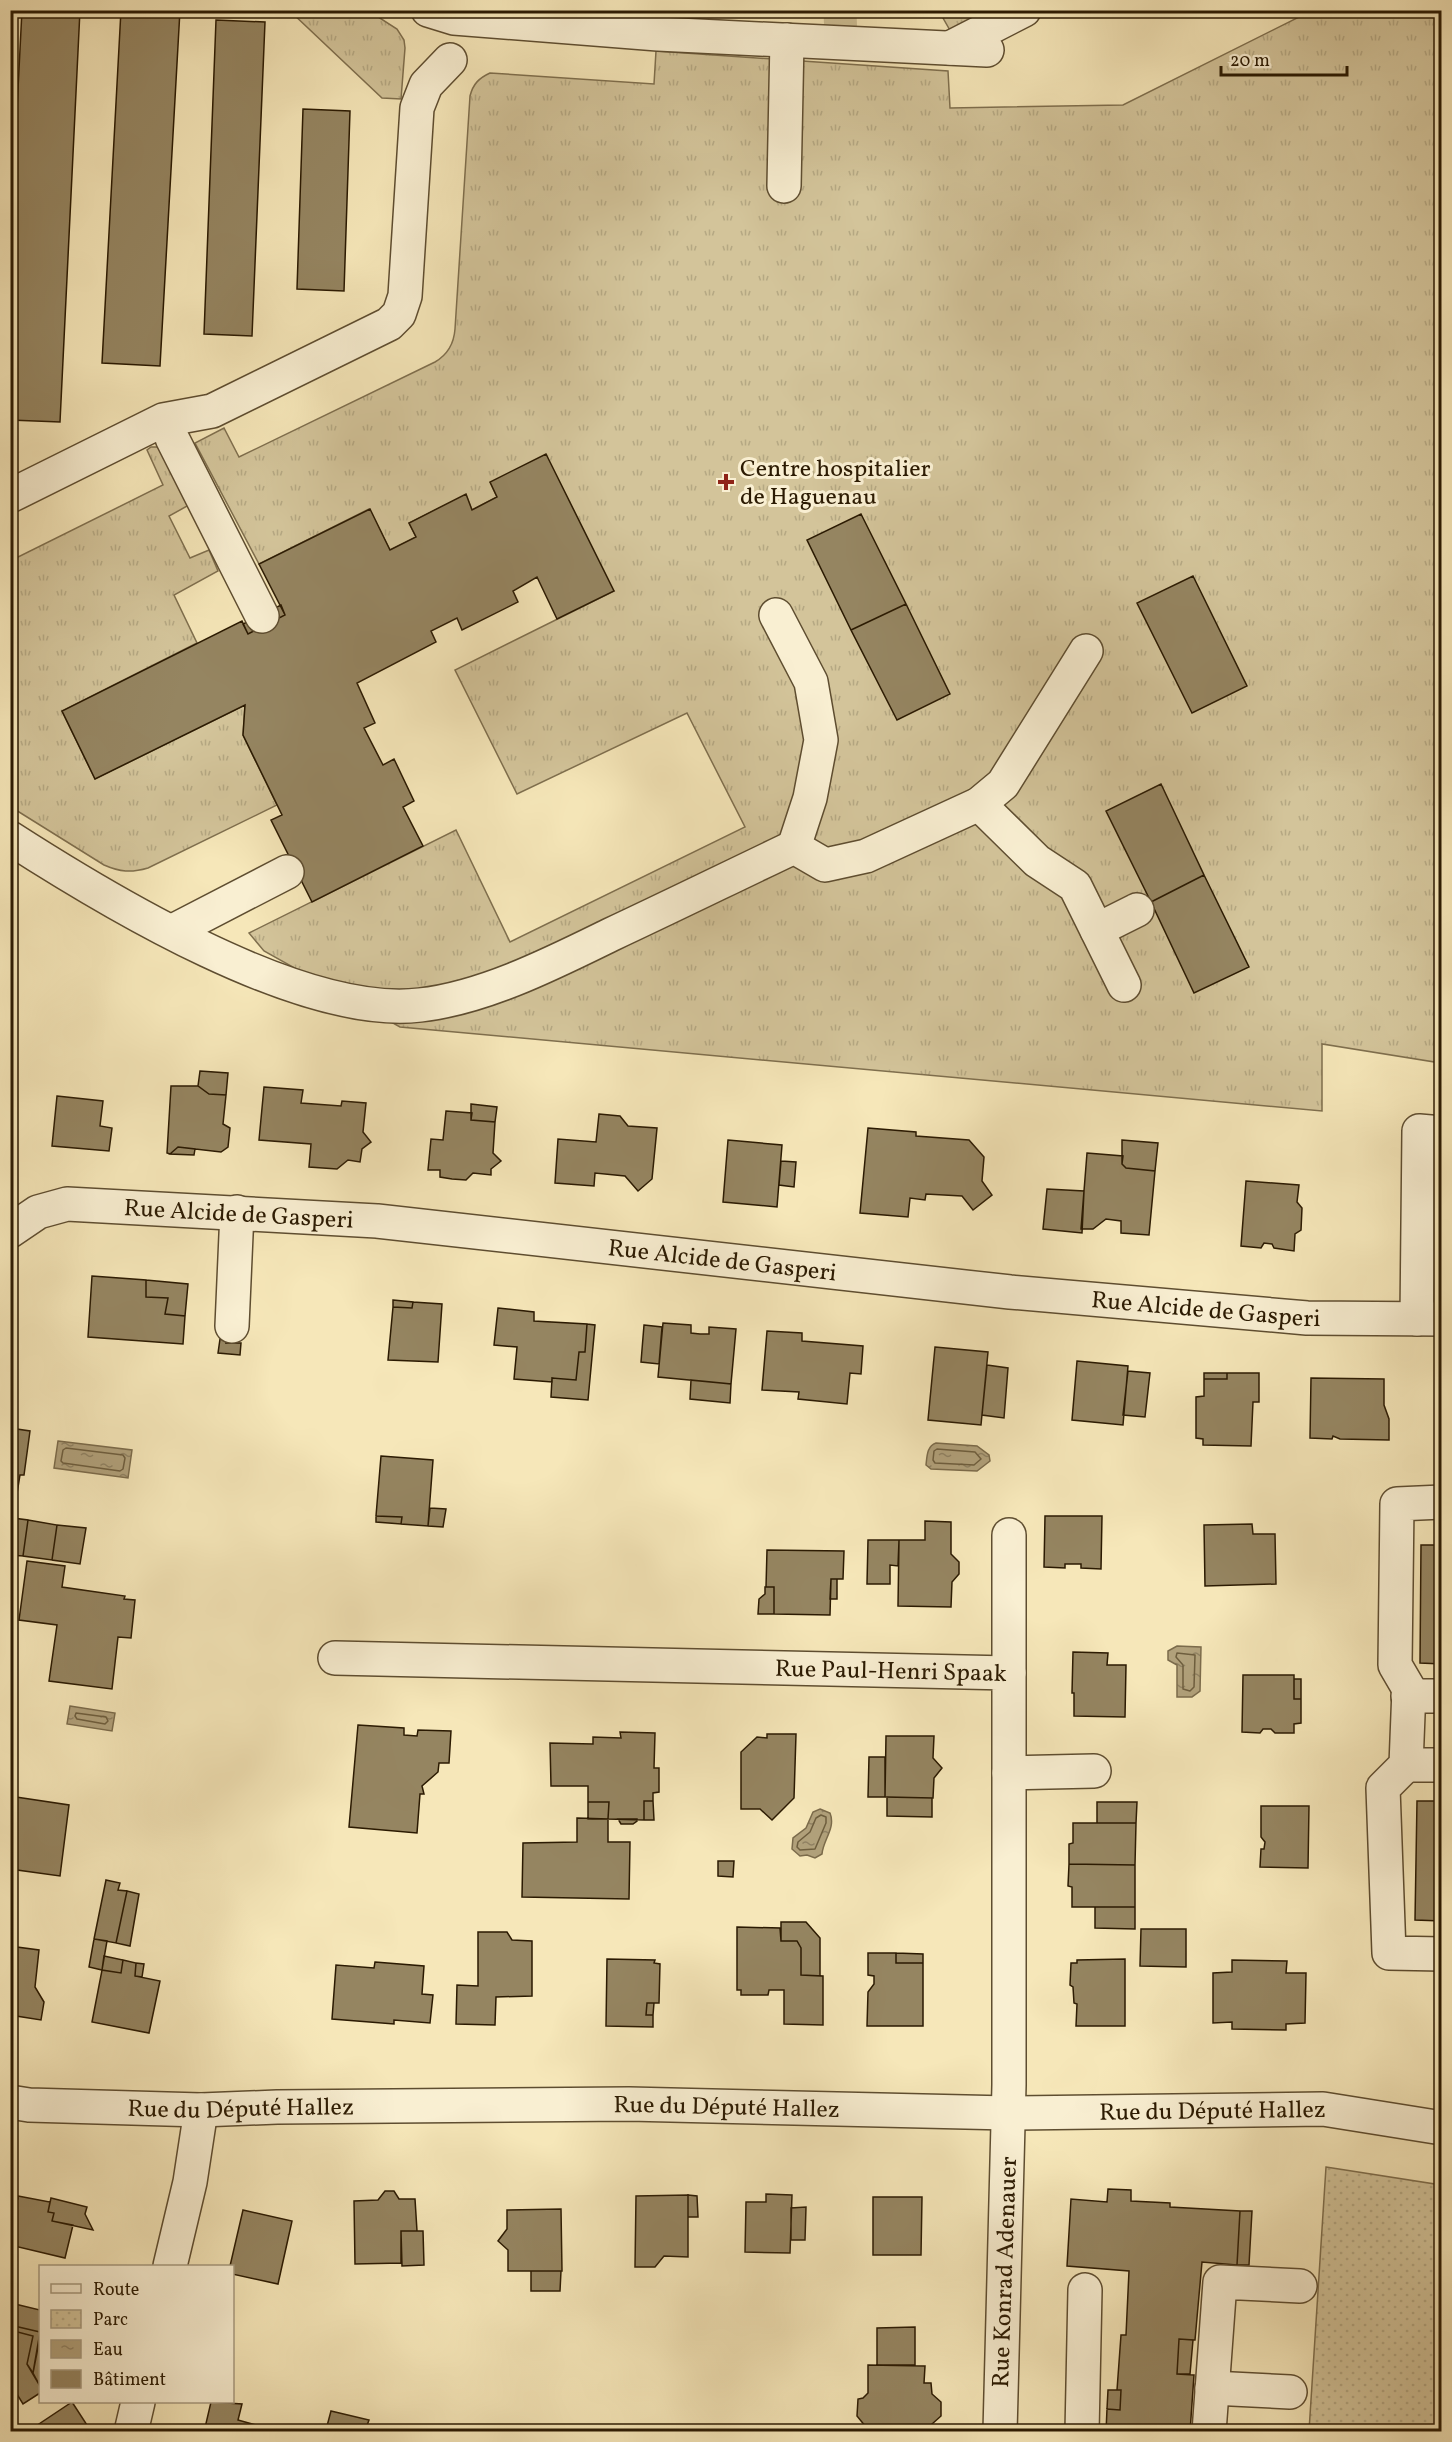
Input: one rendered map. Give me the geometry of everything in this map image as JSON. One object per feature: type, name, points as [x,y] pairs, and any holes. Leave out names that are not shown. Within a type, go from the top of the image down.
[{"type":"street","points":[[428,10],[454,18],[493,22],[987,50]]},
{"type":"street","points":[[948,48],[1024,10]]},
{"type":"street","points":[[784,186],[787,40]]},
{"type":"street","points":[[10,496],[164,420],[212,411],[389,324],[399,314],[405,296],[417,108],[426,85],[450,60]]},
{"type":"street","points":[[172,438],[262,616]]},
{"type":"street","points":[[10,838],[69,876],[173,932],[240,964],[308,989],[369,1005],[420,1005],[479,991],[547,965],[794,847],[810,798],[821,740],[811,682],[776,615]]},
{"type":"street","points":[[794,847],[825,865],[866,856],[979,804],[1003,784],[1086,651]]},
{"type":"street","points":[[979,804],[1037,861],[1075,886],[1124,985]]},
{"type":"street","points":[[173,932],[287,872]]},
{"type":"street","points":[[1097,930],[1137,910]]},
{"type":"street","points":[[1429,1319],[1419,1131],[1442,1133]]},
{"type":"street","name":"Rue Alcide de Gasperi","points":[[10,1231],[38,1212],[67,1204],[237,1212],[377,1221],[1010,1292],[1307,1318],[1429,1319]]},
{"type":"street","points":[[232,1326],[237,1212]]},
{"type":"street","points":[[1442,1502],[1397,1504],[1395,1665],[1409,1689],[1406,1765],[1383,1788],[1389,1953],[1442,1954]]},
{"type":"street","points":[[1009,1534],[1009,1673]]},
{"type":"street","name":"Rue Paul-Henri Spaak","points":[[335,1658],[1009,1673],[1008,2113]]},
{"type":"street","points":[[1408,1696],[1442,1696]]},
{"type":"street","points":[[1406,1765],[1442,1765]]},
{"type":"street","points":[[1009,1773],[1094,1771]]},
{"type":"street","name":"Rue du Député Hallez","points":[[10,2102],[29,2105],[201,2110],[277,2107],[629,2104],[1008,2113],[1323,2109],[1442,2128]]},
{"type":"street","points":[[170,2265],[195,2156],[201,2110]]},
{"type":"street","name":"Rue Konrad Adenauer","points":[[1000,2432],[1008,2113]]},
{"type":"street","points":[[1209,2432],[1220,2282],[1300,2286]]},
{"type":"street","points":[[1082,2432],[1085,2290]]},
{"type":"street","points":[[1212,2388],[1290,2392]]},
{"type":"street","points":[[131,2432],[138,2403]]},
{"type":"green space","points":[[290,11],[369,11],[397,29],[404,40],[405,48],[401,99],[382,98]]},
{"type":"green space","points":[[939,11],[993,11],[951,32]]},
{"type":"green space","name":"Centre hospitalier de Haguenau","points":[[1311,11],[1441,11],[1441,1063],[1322,1044],[1322,1111],[400,1027],[264,951],[249,933],[456,830],[510,942],[745,827],[687,713],[517,794],[455,670],[614,591],[490,482],[497,497],[472,510],[466,495],[409,523],[416,537],[390,550],[369,509],[259,564],[195,443],[224,428],[239,457],[435,362],[446,352],[455,329],[470,96],[480,79],[490,73],[654,84],[656,51],[948,71],[950,108],[1123,105]]},
{"type":"green space","points":[[151,447],[163,450],[189,505],[169,516],[190,558],[209,550],[218,571],[174,595],[197,643],[62,711],[95,779],[245,705],[243,735],[277,805],[148,868],[126,871],[104,865],[11,807],[10,561],[163,485],[147,450]]},
{"type":"green space","points":[[1326,2167],[1441,2185],[1441,2431],[1309,2431]]},
{"type":"water","points":[[58,1441],[132,1450],[128,1478],[54,1468]]},
{"type":"water","points":[[936,1443],[977,1446],[989,1455],[990,1461],[977,1471],[931,1469],[926,1465],[927,1455],[931,1446]]},
{"type":"water","points":[[1177,1646],[1201,1647],[1200,1691],[1192,1697],[1177,1697],[1177,1665],[1168,1660],[1168,1651]]},
{"type":"water","points":[[70,1706],[115,1713],[112,1731],[67,1724]]},
{"type":"water","points":[[820,1809],[830,1813],[831,1818],[822,1854],[815,1858],[807,1855],[800,1856],[792,1849],[793,1838],[806,1828],[813,1812]]},
{"type":"building","points":[[22,10],[80,10],[60,422],[10,420],[10,247]]},
{"type":"building","points":[[121,10],[180,10],[160,366],[102,363]]},
{"type":"building","points":[[216,20],[265,22],[252,336],[204,334]]},
{"type":"building","points":[[303,109],[350,111],[344,291],[297,289]]},
{"type":"building","points":[[546,454],[614,591],[557,619],[537,577],[513,591],[518,602],[462,630],[457,618],[431,631],[436,642],[357,683],[375,723],[364,728],[383,765],[394,759],[414,801],[403,807],[423,846],[312,902],[271,820],[282,815],[243,735],[245,705],[95,779],[62,711],[242,621],[248,634],[285,615],[259,564],[370,509],[390,550],[416,537],[409,523],[466,494],[472,510],[497,497],[490,482]]},
{"type":"building","points":[[861,514],[906,604],[851,630],[807,540]]},
{"type":"building","points":[[1193,576],[1247,686],[1192,713],[1137,603]]},
{"type":"building","points":[[906,604],[950,694],[897,720],[851,630]]},
{"type":"building","points":[[281,605],[285,615],[248,634],[243,624]]},
{"type":"building","points":[[1161,784],[1204,875],[1151,902],[1106,811]]},
{"type":"building","points":[[1204,875],[1249,967],[1194,993],[1151,902]]},
{"type":"building","points":[[200,1071],[228,1073],[226,1095],[209,1094],[198,1086]]},
{"type":"building","points":[[171,1086],[198,1086],[209,1094],[226,1095],[223,1124],[230,1128],[228,1147],[221,1152],[178,1147],[170,1154],[167,1153]]},
{"type":"building","points":[[264,1087],[303,1090],[301,1103],[341,1106],[342,1101],[366,1103],[363,1132],[371,1142],[362,1149],[360,1162],[348,1160],[337,1169],[309,1167],[311,1144],[259,1140]]},
{"type":"building","points":[[57,1096],[103,1101],[100,1126],[112,1128],[109,1151],[52,1146]]},
{"type":"building","points":[[471,1104],[497,1107],[495,1122],[471,1120]]},
{"type":"building","points":[[446,1111],[472,1113],[471,1120],[495,1122],[493,1153],[501,1161],[491,1169],[491,1175],[473,1173],[466,1180],[452,1179],[440,1177],[440,1170],[428,1170],[431,1139],[443,1140]]},
{"type":"building","points":[[599,1114],[620,1116],[628,1126],[657,1128],[652,1179],[638,1191],[625,1176],[595,1173],[594,1186],[555,1183],[558,1139],[596,1142]]},
{"type":"building","points":[[868,1128],[916,1132],[916,1136],[969,1140],[984,1157],[982,1181],[992,1195],[973,1210],[962,1196],[926,1194],[925,1200],[910,1198],[908,1217],[860,1213]]},
{"type":"building","points":[[728,1140],[782,1145],[777,1207],[723,1202]]},
{"type":"building","points":[[1122,1140],[1158,1143],[1155,1171],[1126,1168],[1122,1164]]},
{"type":"building","points":[[178,1147],[195,1149],[194,1155],[170,1154]]},
{"type":"building","points":[[1087,1153],[1123,1156],[1122,1164],[1126,1168],[1155,1171],[1149,1235],[1121,1233],[1121,1221],[1106,1219],[1093,1229],[1081,1229]]},
{"type":"building","points":[[781,1161],[796,1162],[794,1187],[779,1185]]},
{"type":"building","points":[[1438,1175],[1442,1175],[1442,1242],[1438,1242]]},
{"type":"building","points":[[1246,1181],[1299,1185],[1297,1202],[1302,1208],[1301,1230],[1295,1234],[1294,1251],[1274,1248],[1272,1244],[1264,1243],[1261,1248],[1241,1246]]},
{"type":"building","points":[[1047,1189],[1084,1191],[1082,1233],[1043,1229]]},
{"type":"building","points":[[92,1276],[146,1280],[146,1297],[168,1298],[165,1314],[185,1316],[183,1344],[88,1337]]},
{"type":"building","points":[[146,1280],[188,1284],[185,1316],[165,1314],[168,1298],[146,1297]]},
{"type":"building","points":[[393,1300],[413,1302],[412,1308],[393,1307]]},
{"type":"building","points":[[413,1302],[442,1304],[438,1362],[388,1360],[393,1307],[412,1308]]},
{"type":"building","points":[[498,1308],[534,1312],[534,1321],[587,1324],[585,1352],[579,1352],[576,1380],[552,1378],[552,1382],[514,1379],[517,1347],[494,1345]]},
{"type":"building","points":[[663,1323],[691,1325],[691,1333],[700,1334],[709,1334],[709,1327],[736,1329],[731,1384],[658,1377]]},
{"type":"building","points":[[587,1324],[595,1325],[588,1400],[551,1397],[552,1378],[576,1380],[579,1352],[585,1352]]},
{"type":"building","points":[[644,1325],[662,1327],[659,1364],[641,1362]]},
{"type":"building","points":[[767,1331],[802,1333],[802,1341],[863,1346],[861,1374],[850,1373],[847,1404],[798,1399],[799,1392],[762,1390]]},
{"type":"building","points":[[220,1339],[227,1340],[226,1343],[241,1343],[240,1355],[218,1353]]},
{"type":"building","points":[[935,1347],[988,1352],[981,1425],[928,1420]]},
{"type":"building","points":[[1077,1361],[1128,1366],[1123,1425],[1072,1420]]},
{"type":"building","points":[[987,1365],[1008,1368],[1004,1418],[982,1415]]},
{"type":"building","points":[[1128,1371],[1150,1373],[1145,1417],[1123,1415]]},
{"type":"building","points":[[1204,1373],[1227,1373],[1227,1379],[1204,1379]]},
{"type":"building","points":[[1227,1373],[1259,1373],[1259,1402],[1253,1402],[1251,1446],[1203,1445],[1203,1439],[1196,1438],[1196,1397],[1204,1396],[1204,1379],[1227,1379]]},
{"type":"building","points":[[1311,1378],[1384,1379],[1384,1405],[1389,1419],[1389,1440],[1340,1439],[1333,1436],[1332,1439],[1310,1438]]},
{"type":"building","points":[[691,1380],[731,1384],[730,1403],[690,1399]]},
{"type":"building","points":[[10,1428],[30,1431],[24,1475],[20,1475],[13,1518],[28,1520],[23,1556],[10,1555]]},
{"type":"building","points":[[381,1456],[433,1460],[428,1526],[401,1524],[402,1517],[376,1516]]},
{"type":"building","points":[[430,1508],[446,1509],[443,1527],[428,1526]]},
{"type":"building","points":[[376,1516],[402,1517],[401,1524],[376,1522]]},
{"type":"building","points":[[1045,1516],[1102,1516],[1101,1569],[1081,1568],[1081,1564],[1065,1564],[1065,1568],[1044,1567]]},
{"type":"building","points":[[28,1520],[57,1525],[52,1560],[23,1556]]},
{"type":"building","points":[[925,1521],[951,1522],[951,1554],[959,1562],[959,1574],[952,1582],[951,1607],[898,1606],[899,1540],[925,1540]]},
{"type":"building","points":[[1252,1524],[1253,1534],[1275,1534],[1276,1584],[1205,1586],[1204,1525]]},
{"type":"building","points":[[57,1525],[86,1528],[80,1564],[52,1560]]},
{"type":"building","points":[[868,1540],[899,1540],[898,1566],[890,1565],[890,1584],[867,1584]]},
{"type":"building","points":[[1421,1545],[1442,1545],[1442,1664],[1420,1663]]},
{"type":"building","points":[[767,1550],[844,1551],[843,1579],[831,1579],[830,1615],[774,1614],[774,1587],[766,1587]]},
{"type":"building","points":[[27,1561],[65,1566],[62,1587],[125,1596],[124,1599],[135,1600],[131,1638],[118,1637],[112,1689],[49,1681],[57,1625],[19,1620]]},
{"type":"building","points":[[831,1579],[837,1579],[837,1599],[830,1599]]},
{"type":"building","points":[[765,1587],[774,1587],[774,1614],[758,1614],[759,1599],[765,1594]]},
{"type":"building","points":[[1073,1652],[1108,1653],[1107,1665],[1126,1665],[1125,1717],[1074,1716]]},
{"type":"building","points":[[1243,1675],[1294,1675],[1294,1699],[1301,1699],[1301,1723],[1294,1724],[1294,1733],[1275,1733],[1271,1729],[1263,1729],[1260,1733],[1242,1732]]},
{"type":"building","points":[[1294,1679],[1301,1679],[1301,1699],[1294,1699]]},
{"type":"building","points":[[358,1725],[404,1728],[404,1735],[417,1736],[418,1730],[451,1731],[449,1763],[439,1763],[438,1772],[422,1786],[424,1794],[420,1794],[417,1833],[349,1827]]},
{"type":"building","points":[[620,1732],[655,1733],[654,1768],[659,1768],[659,1792],[653,1793],[653,1801],[644,1801],[644,1820],[608,1819],[609,1802],[588,1802],[588,1786],[551,1786],[550,1743],[593,1744],[593,1737],[621,1738]]},
{"type":"building","points":[[767,1734],[796,1734],[794,1798],[772,1820],[760,1809],[741,1809],[741,1752],[757,1737],[767,1738]]},
{"type":"building","points":[[886,1736],[934,1736],[933,1758],[942,1768],[934,1778],[933,1798],[885,1797]]},
{"type":"building","points":[[869,1757],[885,1757],[885,1797],[868,1797]]},
{"type":"building","points":[[16,1797],[69,1805],[60,1876],[10,1869],[10,1832]]},
{"type":"building","points":[[887,1797],[932,1798],[932,1817],[887,1816]]},
{"type":"building","points":[[644,1801],[653,1801],[654,1820],[644,1820]]},
{"type":"building","points":[[1417,1801],[1442,1801],[1442,1921],[1415,1920]]},
{"type":"building","points":[[588,1802],[609,1802],[608,1819],[588,1819]]},
{"type":"building","points":[[1097,1802],[1137,1802],[1136,1823],[1097,1823]]},
{"type":"building","points":[[1261,1806],[1309,1806],[1308,1868],[1260,1867],[1261,1849],[1264,1849],[1265,1842],[1261,1837]]},
{"type":"building","points":[[577,1818],[608,1819],[608,1842],[630,1842],[629,1899],[522,1897],[523,1843],[577,1842]]},
{"type":"building","points":[[618,1819],[637,1819],[637,1821],[633,1824],[621,1824]]},
{"type":"building","points":[[1073,1823],[1136,1823],[1135,1865],[1069,1864],[1069,1844],[1073,1843]]},
{"type":"building","points":[[718,1861],[734,1861],[733,1877],[718,1876]]},
{"type":"building","points":[[1069,1864],[1135,1865],[1135,1907],[1072,1907],[1072,1887],[1068,1886]]},
{"type":"building","points":[[106,1880],[120,1883],[118,1890],[127,1891],[116,1943],[94,1939]]},
{"type":"building","points":[[127,1891],[139,1894],[130,1946],[116,1943]]},
{"type":"building","points":[[1095,1907],[1135,1907],[1135,1929],[1095,1928]]},
{"type":"building","points":[[781,1922],[806,1922],[820,1938],[820,1976],[801,1975],[801,1948],[797,1941],[781,1941]]},
{"type":"building","points":[[737,1927],[780,1928],[781,1941],[797,1941],[801,1948],[801,1975],[823,1976],[823,2025],[784,2024],[784,1990],[769,1990],[768,1995],[741,1995],[741,1990],[737,1990]]},
{"type":"building","points":[[1141,1929],[1186,1929],[1186,1967],[1140,1966]]},
{"type":"building","points":[[478,1932],[507,1932],[512,1940],[532,1941],[532,1996],[496,1997],[495,2025],[456,2024],[457,1985],[478,1986]]},
{"type":"building","points":[[10,1938],[17,1947],[39,1950],[35,1987],[44,2002],[41,2020],[10,2015]]},
{"type":"building","points":[[94,1939],[107,1941],[102,1970],[89,1967]]},
{"type":"building","points":[[868,1953],[896,1953],[896,1963],[923,1963],[923,2026],[867,2026],[868,1992],[874,1984],[874,1976],[868,1975]]},
{"type":"building","points":[[896,1953],[923,1954],[923,1963],[896,1963]]},
{"type":"building","points":[[104,1956],[123,1960],[121,1973],[102,1970]]},
{"type":"building","points":[[607,1959],[655,1960],[654,1963],[660,1964],[659,2003],[647,2003],[646,2015],[653,2015],[653,2027],[606,2026]]},
{"type":"building","points":[[1125,1959],[1125,2026],[1076,2026],[1077,2004],[1074,2003],[1073,1987],[1070,1985],[1071,1963],[1077,1963],[1077,1960]]},
{"type":"building","points":[[123,1960],[136,1963],[135,1976],[160,1981],[149,2033],[92,2022],[102,1970],[121,1973]]},
{"type":"building","points":[[1232,1960],[1287,1961],[1286,1973],[1306,1973],[1305,2023],[1286,2024],[1286,2030],[1232,2029],[1232,2022],[1213,2023],[1213,1973],[1232,1972]]},
{"type":"building","points":[[375,1962],[424,1966],[422,1994],[433,1995],[430,2023],[394,2020],[394,2024],[332,2019],[336,1965],[374,1968]]},
{"type":"building","points":[[136,1963],[144,1964],[142,1977],[135,1976]]},
{"type":"building","points":[[647,2003],[654,2003],[653,2015],[646,2015]]},
{"type":"building","points":[[1108,2189],[1131,2190],[1131,2201],[1170,2203],[1170,2207],[1240,2211],[1237,2265],[1202,2262],[1195,2340],[1179,2339],[1177,2374],[1194,2375],[1190,2432],[1106,2432],[1107,2409],[1120,2410],[1121,2390],[1117,2390],[1121,2335],[1126,2335],[1129,2271],[1067,2266],[1071,2199],[1107,2202]]},
{"type":"building","points":[[385,2191],[394,2191],[399,2199],[415,2199],[417,2231],[401,2231],[401,2263],[355,2264],[354,2201],[378,2200]]},
{"type":"building","points":[[766,2194],[792,2195],[790,2253],[745,2252],[746,2202],[766,2202]]},
{"type":"building","points":[[688,2195],[688,2257],[664,2256],[655,2267],[635,2267],[636,2196]]},
{"type":"building","points":[[688,2195],[697,2196],[698,2217],[688,2217]]},
{"type":"building","points":[[18,2196],[50,2202],[48,2212],[54,2213],[52,2221],[73,2225],[65,2258],[10,2245],[10,2198],[18,2199]]},
{"type":"building","points":[[873,2197],[922,2197],[921,2255],[873,2255]]},
{"type":"building","points":[[51,2198],[87,2207],[85,2214],[93,2230],[52,2221],[54,2213],[48,2212]]},
{"type":"building","points":[[806,2207],[805,2240],[791,2240],[791,2208]]},
{"type":"building","points":[[561,2209],[562,2271],[508,2271],[508,2250],[498,2241],[507,2229],[507,2210]]},
{"type":"building","points":[[243,2210],[292,2221],[278,2284],[234,2274],[234,2265],[230,2265]]},
{"type":"building","points":[[1240,2211],[1252,2211],[1249,2265],[1237,2265]]},
{"type":"building","points":[[401,2231],[423,2231],[424,2265],[402,2266]]},
{"type":"building","points":[[531,2271],[561,2271],[560,2291],[531,2291]]},
{"type":"building","points":[[15,2304],[39,2310],[39,2332],[10,2325]]},
{"type":"building","points":[[10,2325],[39,2332],[33,2373],[27,2364],[33,2336],[10,2330]]},
{"type":"building","points":[[915,2327],[915,2365],[877,2365],[877,2328]]},
{"type":"building","points":[[10,2330],[33,2336],[27,2364],[39,2384],[39,2394],[23,2404],[15,2391],[10,2390]]},
{"type":"building","points":[[1179,2339],[1193,2340],[1190,2374],[1177,2374]]},
{"type":"building","points":[[39,2342],[39,2384],[33,2373]]},
{"type":"building","points":[[868,2365],[925,2366],[924,2383],[931,2383],[932,2394],[941,2402],[941,2416],[932,2424],[932,2432],[866,2432],[866,2427],[857,2416],[858,2399],[868,2393]]},
{"type":"building","points":[[1108,2390],[1121,2390],[1120,2410],[1107,2409]]},
{"type":"building","points":[[70,2403],[87,2425],[77,2432],[27,2432]]},
{"type":"building","points":[[211,2403],[242,2404],[238,2420],[259,2426],[258,2432],[204,2432]]},
{"type":"building","points":[[331,2411],[369,2420],[366,2428],[379,2432],[348,2432],[327,2426]]},
{"type":"building","points":[[325,2425],[327,2426],[348,2432],[324,2432]]},
{"type":"tunnel","points":[[840,10],[841,43]]},
{"type":"place","name":"Centre hospitalier de Haguenau","points":[[726,482]]}]
